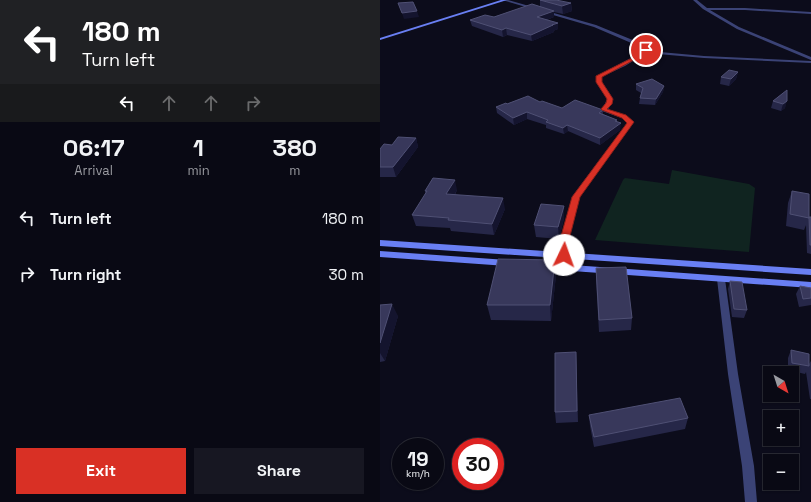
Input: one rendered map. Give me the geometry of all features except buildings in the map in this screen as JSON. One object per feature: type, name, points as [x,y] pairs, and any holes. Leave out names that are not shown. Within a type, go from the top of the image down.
[{"type":"main road","points":[[380,39],[505,0]]},
{"type":"main road","points":[[380,243],[811,272]]},
{"type":"main road","points":[[418,257],[423,246]]},
{"type":"main road","points":[[380,254],[519,264]]},
{"type":"main road","points":[[534,265],[811,285]]},
{"type":"street","points":[[505,0],[595,26],[638,44],[647,52]]},
{"type":"street","points":[[695,0],[706,10],[738,28],[811,61]]},
{"type":"street","points":[[706,10],[745,9],[811,12]]},
{"type":"street","points":[[564,255],[566,236],[576,197],[631,122],[624,117],[604,109],[609,104],[610,99],[599,82],[599,76],[647,52],[704,57],[811,61]]},
{"type":"street","points":[[721,279],[733,374],[748,466],[750,502]]},
{"type":"green space","points":[[672,170],[749,184],[755,188],[749,252],[595,240],[625,178],[669,184]]},
{"type":"route","points":[[564,255],[566,236],[576,197],[631,122],[624,117],[604,109],[609,104],[610,99],[599,82],[599,76],[647,52],[646,50]]}]
